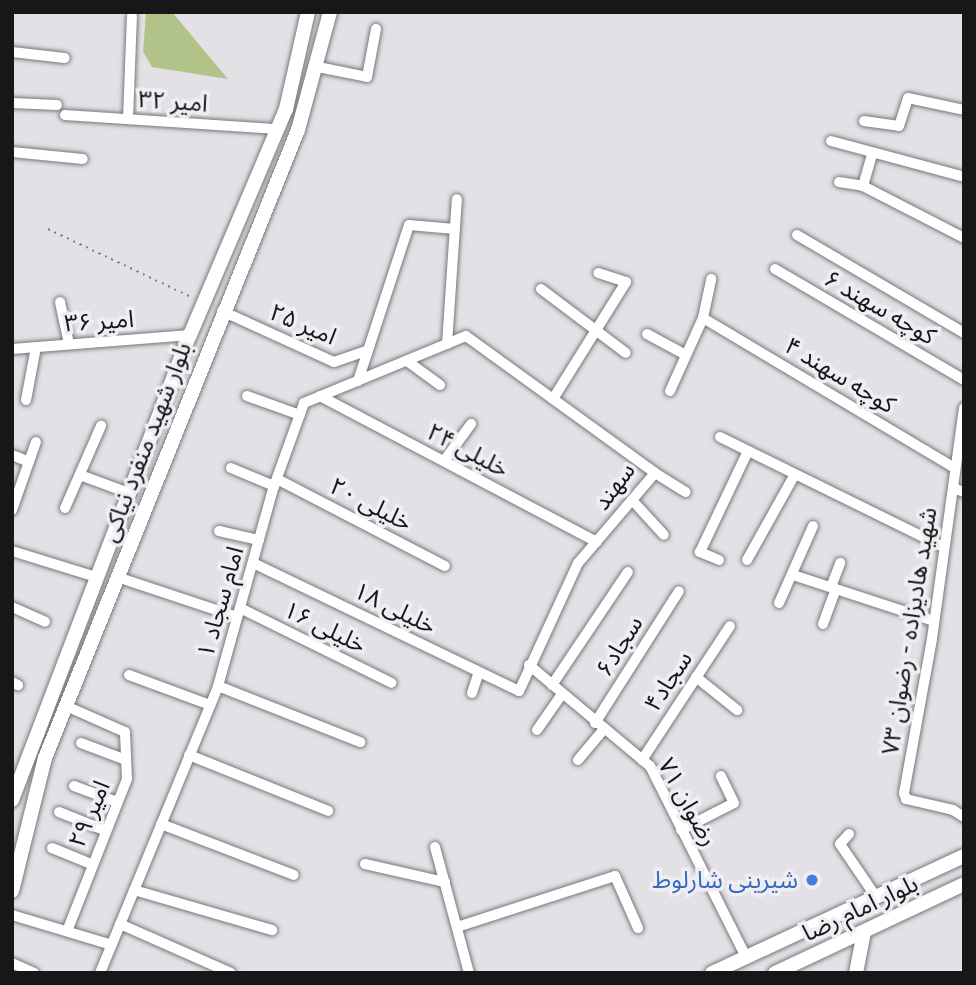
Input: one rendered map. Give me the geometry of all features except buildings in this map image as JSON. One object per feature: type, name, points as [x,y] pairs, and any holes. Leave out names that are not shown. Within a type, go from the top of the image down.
[{"type":"main road","name":"بلوار شهید منفرد نیاکی","points":[[12,800],[16,770],[96,577],[190,335],[278,129],[308,12]]},
{"type":"main road","name":"بلوار شهید منفرد نیاکی","points":[[12,891],[31,805],[66,706],[222,311],[298,130],[318,67],[330,12]]},
{"type":"main road","points":[[204,303],[222,311]]},
{"type":"main road","name":"بلوار امام رضا","points":[[712,973],[964,856]]},
{"type":"main road","name":"بلوار امام رضا","points":[[775,973],[964,884]]},
{"type":"main road","points":[[856,973],[864,932]]},
{"type":"street","points":[[128,120],[132,16]]},
{"type":"street","points":[[318,67],[367,77],[376,29]]},
{"type":"street","points":[[12,52],[65,58]]},
{"type":"street","points":[[864,121],[899,126],[908,98],[964,110]]},
{"type":"street","points":[[12,103],[57,105]]},
{"type":"street","name":"امیر ۳۲","points":[[65,116],[278,129]]},
{"type":"street","points":[[831,141],[964,177]]},
{"type":"street","points":[[12,152],[83,159]]},
{"type":"street","points":[[863,186],[873,152]]},
{"type":"street","points":[[839,182],[863,186],[964,238]]},
{"type":"street","points":[[447,344],[457,199]]},
{"type":"street","points":[[358,381],[409,225],[455,229]]},
{"type":"street","points":[[797,234],[964,333]]},
{"type":"street","name":"کوچه سهند ۶","points":[[775,270],[964,380]]},
{"type":"street","points":[[553,398],[626,282],[598,273]]},
{"type":"street","points":[[670,391],[703,318],[711,279]]},
{"type":"street","points":[[541,289],[626,353]]},
{"type":"street","points":[[60,302],[69,344]]},
{"type":"street","name":"امیر ۲۵","points":[[222,311],[334,362],[368,350]]},
{"type":"street","name":"کوچه سهند ۴","points":[[703,318],[956,468]]},
{"type":"street","points":[[647,334],[686,355]]},
{"type":"street","name":"امیر ۳۶","points":[[12,349],[190,335]]},
{"type":"street","name":"امام سجاد ۱","points":[[100,973],[218,686],[276,482],[304,403],[466,336]]},
{"type":"street","name":"سهند","points":[[466,336],[655,472],[579,564],[519,691]]},
{"type":"street","points":[[26,400],[36,347]]},
{"type":"street","points":[[407,361],[440,385]]},
{"type":"street","points":[[247,396],[300,415]]},
{"type":"street","name":"خلیلی ۲۴","points":[[320,396],[597,542]]},
{"type":"street","name":"شهید هادیزاده - رضوان ۷۳","points":[[964,408],[934,621],[904,793],[906,799],[953,810],[964,817]]},
{"type":"street","points":[[444,461],[471,424]]},
{"type":"street","points":[[65,508],[101,426]]},
{"type":"street","points":[[720,438],[944,547]]},
{"type":"street","points":[[13,506],[36,442]]},
{"type":"street","points":[[719,560],[700,552],[748,451]]},
{"type":"street","points":[[12,455],[29,462]]},
{"type":"street","name":"خلیلی ۲۰","points":[[231,468],[276,482],[445,566]]},
{"type":"street","points":[[655,472],[685,492]]},
{"type":"street","points":[[747,560],[795,474]]},
{"type":"street","points":[[80,475],[129,493]]},
{"type":"street","points":[[953,488],[964,492]]},
{"type":"street","points":[[632,500],[664,535]]},
{"type":"street","points":[[779,603],[813,526]]},
{"type":"street","points":[[219,531],[259,540]]},
{"type":"street","points":[[12,551],[96,577]]},
{"type":"street","name":"خلیلی ۱۸","points":[[253,563],[519,691]]},
{"type":"street","points":[[823,624],[840,563]]},
{"type":"street","points":[[552,685],[628,572]]},
{"type":"street","points":[[793,575],[934,621]]},
{"type":"street","name":"خلیلی ۱۶","points":[[117,577],[239,612],[392,683]]},
{"type":"street","name":"سجاد۶","points":[[578,760],[679,592]]},
{"type":"street","points":[[12,607],[45,622]]},
{"type":"street","name":"سجاد۴","points":[[642,760],[730,626]]},
{"type":"street","name":"رضوان ۷۱","points":[[530,665],[599,726],[650,766],[746,957]]},
{"type":"street","points":[[472,693],[479,672]]},
{"type":"street","points":[[129,675],[210,705]]},
{"type":"street","points":[[696,677],[737,710]]},
{"type":"street","points":[[218,686],[360,742]]},
{"type":"street","points":[[537,730],[562,694]]},
{"type":"street","name":"امیر ۲۹","points":[[66,706],[125,732],[127,779],[104,830],[67,931]]},
{"type":"street","points":[[81,743],[126,760]]},
{"type":"street","points":[[190,755],[328,811]]},
{"type":"street","points":[[681,830],[734,803],[721,776]]},
{"type":"street","points":[[74,786],[117,802]]},
{"type":"street","points":[[59,812],[104,830]]},
{"type":"street","points":[[161,824],[294,876]]},
{"type":"street","points":[[849,834],[841,844],[876,897]]},
{"type":"street","points":[[435,847],[469,973]]},
{"type":"street","points":[[52,848],[91,864]]},
{"type":"street","points":[[365,864],[445,883]]},
{"type":"street","points":[[457,927],[615,876],[638,928]]},
{"type":"street","points":[[134,890],[272,930]]},
{"type":"street","points":[[12,915],[111,946]]},
{"type":"street","points":[[120,924],[231,973]]},
{"type":"street","points":[[12,963],[34,973]]},
{"type":"path","points":[[48,229],[204,303]]},
{"type":"green space","points":[[146,12],[172,12],[228,79],[152,67],[143,52]]},
{"type":"place","name":"شیرینی شارلوط","points":[[812,880]]}]
